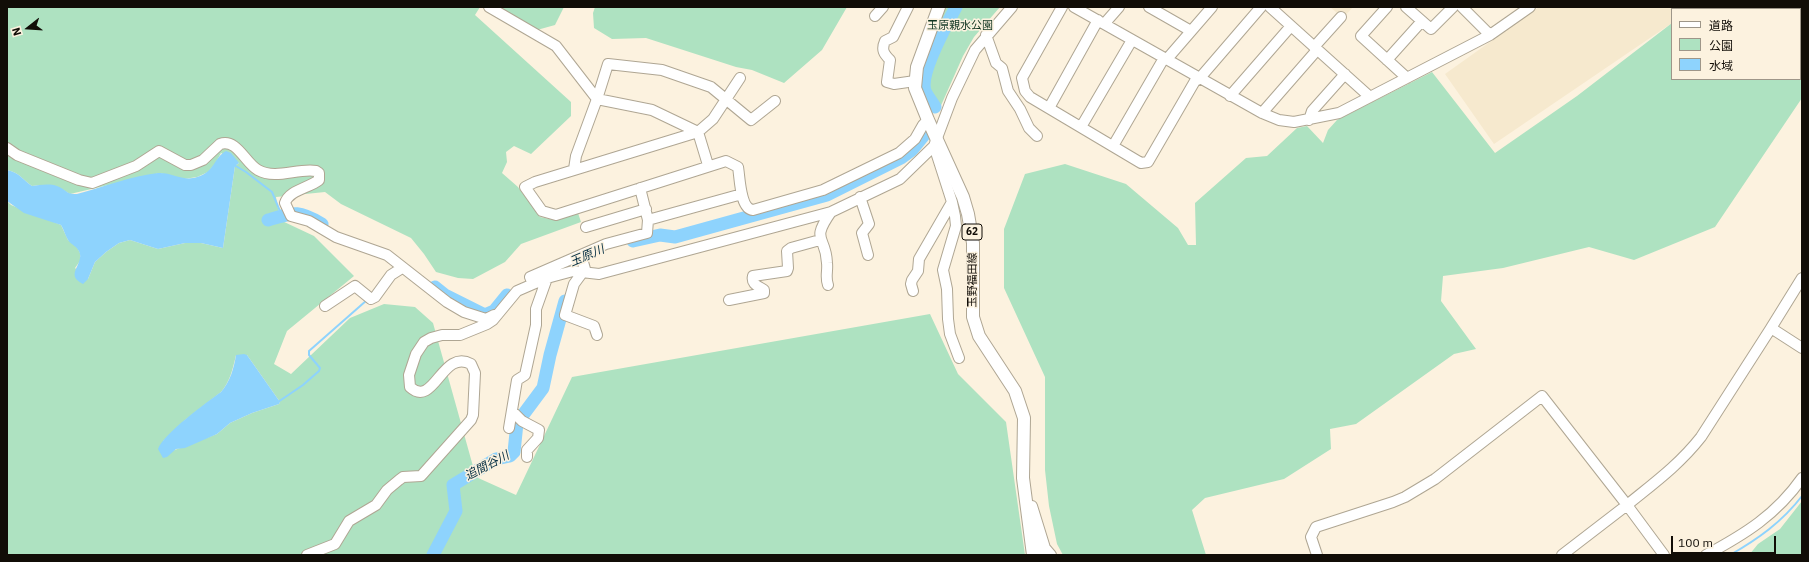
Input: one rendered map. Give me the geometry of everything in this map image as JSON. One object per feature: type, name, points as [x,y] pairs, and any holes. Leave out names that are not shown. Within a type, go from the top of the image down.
[{"type":"main road","name":"玉野福田線","points":[[939,7],[917,67],[915,81],[918,96],[936,142],[963,197],[968,214],[973,243],[973,317],[975,328],[978,336],[1015,391],[1024,418],[1023,478],[1033,555]]},
{"type":"main road","name":"玉野福田線","points":[[1024,459],[1042,555]]},
{"type":"street","points":[[489,7],[556,46],[597,98],[652,110],[698,132],[708,165]]},
{"type":"street","points":[[875,16],[883,7]]},
{"type":"street","points":[[908,7],[893,37],[885,41],[883,47],[884,54],[890,60],[887,82],[894,84],[915,81]]},
{"type":"street","points":[[549,274],[578,272],[599,274],[831,212],[900,179],[936,142],[948,107],[975,50],[986,35],[1012,7]]},
{"type":"street","points":[[1062,7],[1022,78],[1025,91],[1030,97],[1141,163],[1148,162],[1195,81],[1199,79],[1261,7]]},
{"type":"street","points":[[1074,7],[1166,58],[1199,79],[1262,113],[1279,120],[1294,122],[1339,113],[1490,35],[1530,7]]},
{"type":"street","points":[[1049,108],[1101,22],[1119,7]]},
{"type":"street","points":[[1149,7],[1162,10],[1191,31]]},
{"type":"street","points":[[1113,146],[1166,58],[1212,7]]},
{"type":"street","points":[[1270,7],[1370,97]]},
{"type":"street","points":[[1387,7],[1362,36],[1407,78]]},
{"type":"street","points":[[1406,7],[1431,29],[1453,7]]},
{"type":"street","points":[[1462,7],[1490,35]]},
{"type":"street","points":[[1262,113],[1341,17]]},
{"type":"street","points":[[1387,60],[1422,21]]},
{"type":"street","points":[[1230,96],[1292,26]]},
{"type":"street","points":[[986,35],[996,63],[1002,68],[1008,91],[1020,109],[1029,128],[1037,136]]},
{"type":"street","points":[[1081,127],[1132,40]]},
{"type":"street","points":[[574,169],[576,156],[608,64],[662,70],[711,87],[751,120],[775,101]]},
{"type":"street","points":[[1309,120],[1312,111],[1345,74]]},
{"type":"street","points":[[740,78],[713,119],[698,132],[574,169],[527,185],[525,188],[542,211],[556,215],[708,165],[726,161],[738,167],[742,194],[746,207],[749,210],[753,210],[823,190],[899,153],[915,139],[923,125],[928,120]]},
{"type":"street","points":[[936,142],[952,202],[956,226],[943,270],[947,289],[950,334],[958,358]]},
{"type":"street","points":[[7,148],[16,156],[79,180],[92,182],[136,166],[159,151],[186,165],[198,164],[220,144],[227,143],[235,146],[248,163],[260,171],[268,174],[287,174],[312,170],[319,173],[319,180],[289,195],[285,203],[290,214],[309,221],[336,237],[387,255],[447,302],[464,312],[486,319],[499,312]]},
{"type":"street","points":[[307,555],[335,544],[349,521],[376,505],[388,490],[399,480],[404,477],[421,476],[466,426],[473,415],[475,373],[471,364],[462,360],[457,361],[422,393],[418,393],[410,388],[409,375],[416,354],[424,342],[430,338],[442,335],[460,334],[488,324],[517,291],[532,280],[549,274],[582,258],[606,244],[647,233],[648,220],[640,188]]},
{"type":"street","points":[[648,220],[742,194]]},
{"type":"street","points":[[860,197],[869,224],[862,233],[868,255]]},
{"type":"street","points":[[913,290],[911,284],[918,271],[919,259],[952,202]]},
{"type":"street","points":[[586,227],[646,210]]},
{"type":"street","points":[[828,285],[826,272],[827,265],[820,240],[820,230],[831,212]]},
{"type":"street","points":[[729,300],[764,293],[764,290],[754,284],[752,280],[753,276],[787,271],[787,251],[791,248],[820,240]]},
{"type":"street","points":[[582,258],[585,269],[578,272],[565,315],[594,326],[597,335]]},
{"type":"street","points":[[325,306],[355,286],[369,298],[375,297],[391,275],[402,268]]},
{"type":"street","points":[[509,428],[518,417],[517,380],[525,374],[536,325],[536,309],[549,274]]},
{"type":"street","points":[[1562,555],[1672,470],[1688,453],[1700,437],[1802,278]]},
{"type":"street","points":[[1771,328],[1802,348]]},
{"type":"street","points":[[1317,555],[1311,536],[1316,527],[1393,502],[1418,490],[1435,479],[1542,396],[1664,555]]},
{"type":"street","points":[[518,417],[539,430],[538,438],[527,450],[527,457]]},
{"type":"street","points":[[1706,555],[1719,552],[1770,514],[1783,502],[1802,478]]},
{"type":"street","points":[[1032,506],[1045,548],[1051,555]]},
{"type":"shaded area","points":[[1330,7],[1353,7],[1343,18]]},
{"type":"shaded area","points":[[1539,7],[1695,7],[1671,8],[1671,24],[1494,144],[1445,74]]},
{"type":"green space","points":[[7,7],[480,7],[475,15],[571,102],[571,116],[531,154],[514,146],[506,152],[507,162],[502,173],[518,187],[540,217],[554,220],[578,213],[581,222],[521,244],[505,262],[473,279],[458,278],[436,272],[411,238],[341,204],[325,192],[276,197],[280,220],[314,236],[354,276],[287,331],[274,364],[291,374],[350,318],[384,304],[415,307],[433,323],[476,477],[516,495],[572,377],[930,314],[958,374],[1006,422],[1025,555],[7,555],[7,201],[11,205],[61,225],[68,240],[77,247],[80,253],[80,261],[75,268],[88,279],[95,262],[119,243],[130,240],[158,249],[185,243],[201,243],[223,248],[235,166],[239,163],[221,153],[215,164],[208,172],[197,177],[184,179],[160,173],[70,194],[60,188],[52,186],[32,186],[18,175],[7,170]],"holes":[[[236,355],[247,355],[280,402],[279,404],[252,413],[230,423],[217,434],[172,451],[163,441],[185,420],[221,392],[229,379]]]},
{"type":"green space","points":[[496,7],[564,7],[555,25],[537,30]]},
{"type":"green space","points":[[595,7],[847,7],[822,50],[784,83],[752,70],[736,67],[646,38],[612,39],[594,28],[593,13]]},
{"type":"green space","name":"玉原親水公園","points":[[945,7],[1000,7],[974,37],[963,56],[939,110],[934,110],[928,108],[920,87],[921,73],[926,57],[935,41]]},
{"type":"green space","points":[[1802,7],[1802,98],[1715,227],[1634,260],[1589,247],[1503,268],[1443,276],[1441,301],[1476,349],[1454,354],[1356,424],[1330,429],[1331,449],[1284,479],[1205,498],[1192,510],[1206,555],[1063,555],[1057,544],[1049,506],[1045,470],[1045,377],[1004,288],[1004,229],[1025,174],[1065,164],[1126,184],[1178,228],[1188,245],[1196,245],[1195,203],[1246,158],[1267,156],[1297,128],[1307,126],[1323,143],[1328,130],[1337,120],[1432,72],[1495,153],[1577,96],[1671,24],[1671,80],[1801,80],[1801,8],[1692,8]]},
{"type":"green space","points":[[1802,501],[1802,555],[1749,555],[1758,544],[1780,529]]},
{"type":"water","points":[[226,151],[231,153],[239,163],[235,166],[223,248],[201,243],[185,243],[158,249],[130,240],[119,243],[95,262],[88,279],[83,284],[75,277],[80,258],[79,251],[68,240],[61,225],[24,213],[7,201],[7,170],[18,175],[32,186],[44,184],[54,185],[70,194],[77,194],[148,174],[163,173],[182,178],[197,177],[207,172]]},
{"type":"water","points":[[236,355],[247,355],[280,402],[279,404],[252,413],[230,423],[217,434],[185,448],[176,449],[167,457],[163,458],[158,449],[168,435],[221,392],[231,375]]},
{"type":"waterway","name":"玉原川","points":[[935,107],[925,91],[924,83],[926,73],[935,49],[956,7]]},
{"type":"waterway","name":"玉原川","points":[[633,241],[660,235],[675,237],[827,195],[901,158],[912,150],[925,134]]},
{"type":"waterway","points":[[234,165],[246,172],[272,192],[282,216]]},
{"type":"waterway","name":"玉原川","points":[[268,220],[284,215],[301,214],[322,224]]},
{"type":"waterway","name":"玉原川","points":[[435,287],[445,295],[485,315],[494,311],[507,295]]},
{"type":"waterway","points":[[278,402],[303,385],[319,371],[320,368],[309,355],[309,351],[367,300]]},
{"type":"waterway","name":"追間谷川","points":[[433,555],[456,511],[453,485],[496,459],[510,456],[514,452],[517,423],[543,388],[550,355],[565,301]]},
{"type":"waterway","points":[[1730,555],[1750,543],[1778,522],[1802,496]]}]
